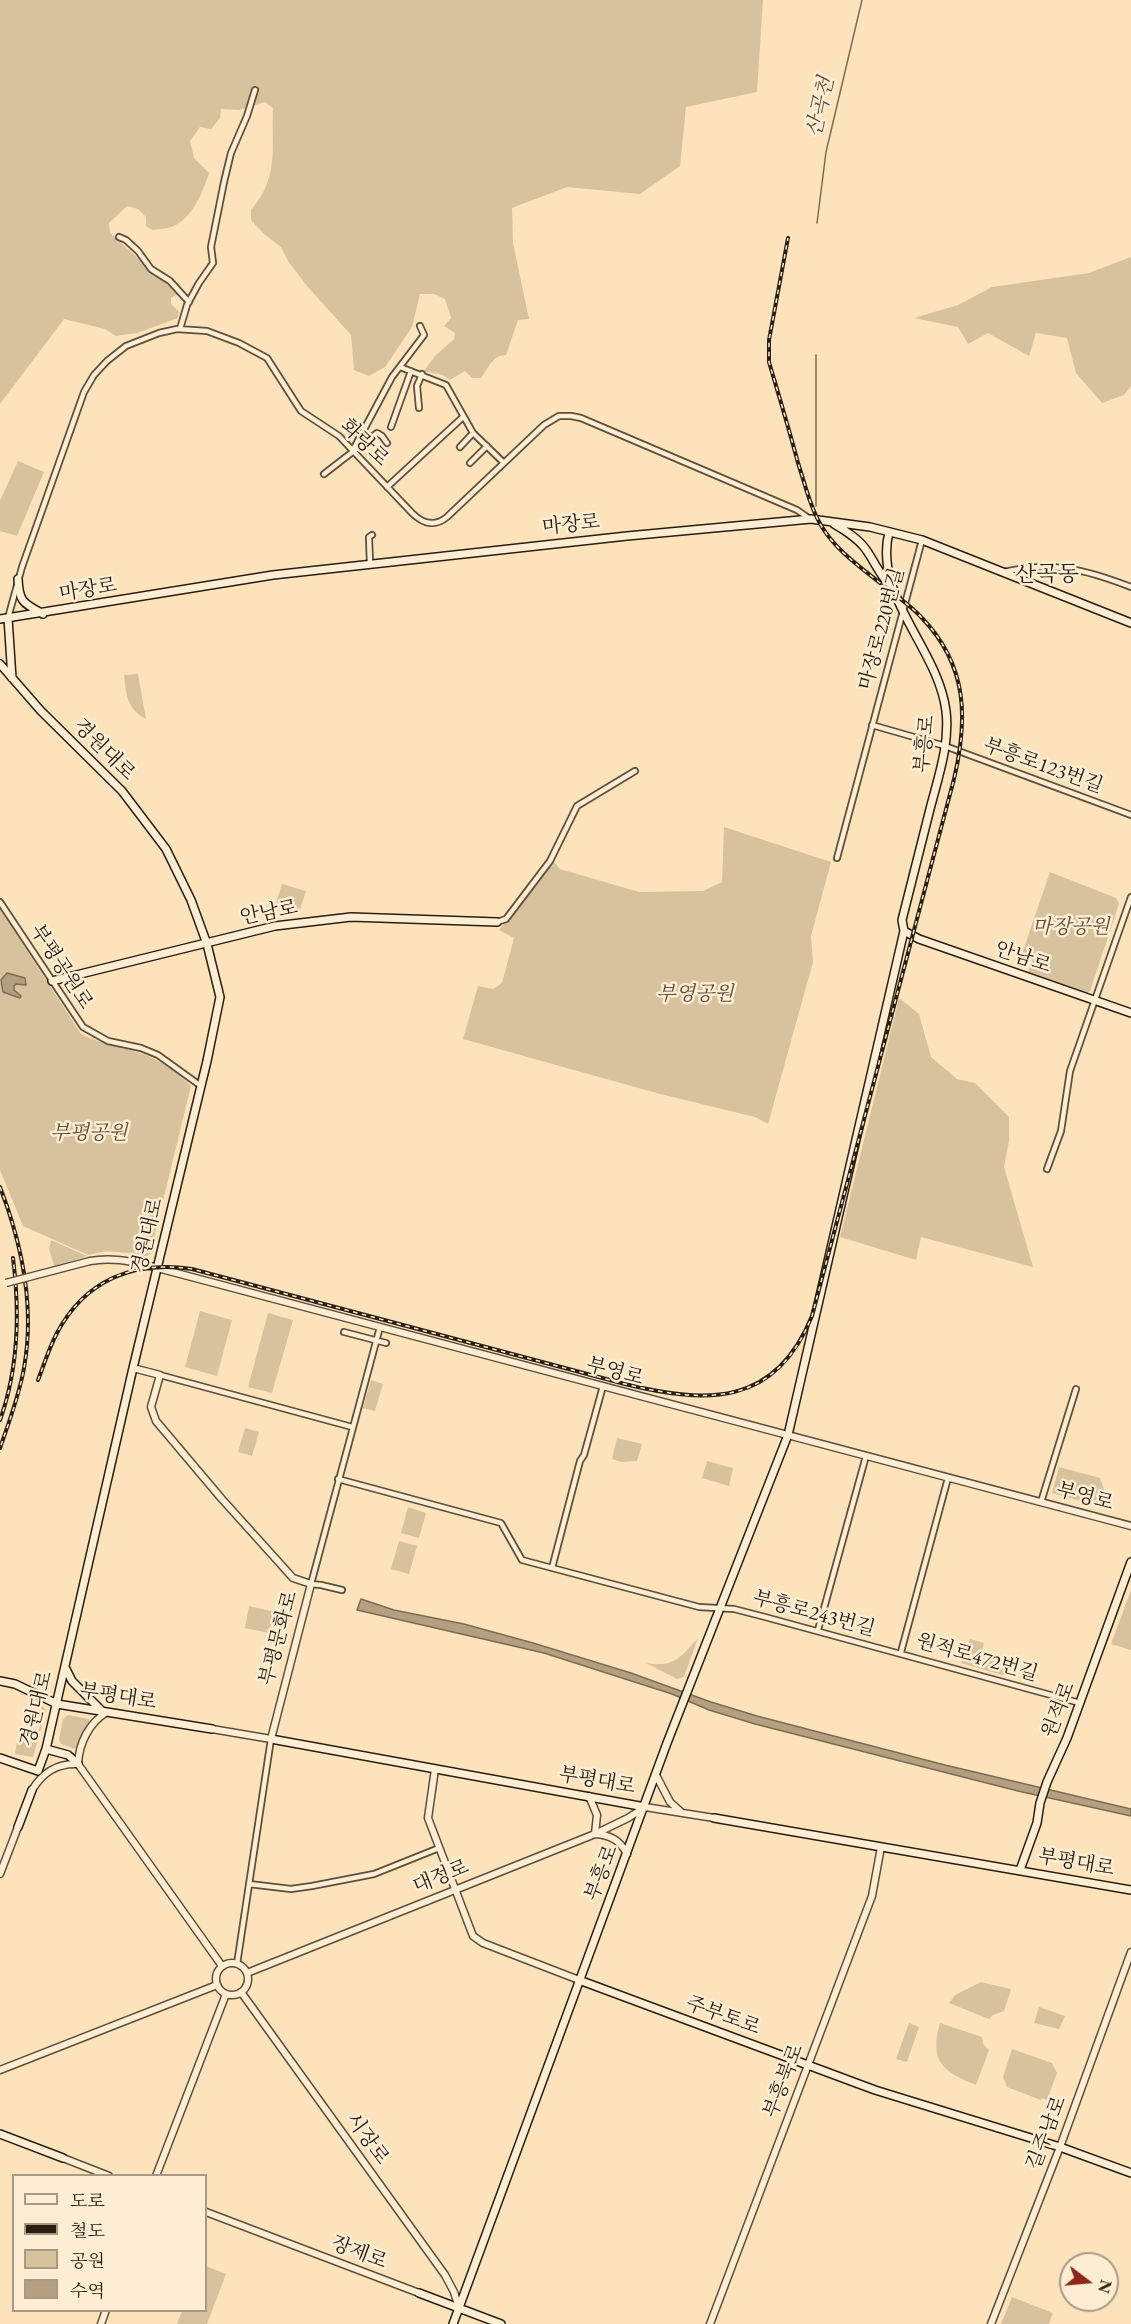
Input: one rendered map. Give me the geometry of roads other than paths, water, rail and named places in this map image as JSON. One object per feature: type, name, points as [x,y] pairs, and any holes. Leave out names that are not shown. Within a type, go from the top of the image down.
[{"type":"main road","name":"마장로","points":[[4,619],[273,575],[370,563],[811,519],[922,540],[1131,623]]},
{"type":"main road","points":[[829,521],[849,532],[866,548],[881,577],[895,591]]},
{"type":"main road","name":"부흥로","points":[[453,2324],[679,1713],[788,1435],[904,931],[902,920],[945,746],[947,726],[942,692],[936,673],[895,591],[886,561],[889,532]]},
{"type":"main road","points":[[18,579],[19,595],[22,601],[43,614]]},
{"type":"main road","points":[[4,619],[12,678]]},
{"type":"main road","name":"경원대로","points":[[0,664],[41,711],[122,791],[166,849],[187,891],[207,944],[218,985],[219,1006],[133,1368],[57,1704],[38,1771]]},
{"type":"main road","name":"안남로","points":[[52,981],[275,926],[351,917],[497,922]]},
{"type":"main road","name":"안남로","points":[[904,931],[919,939],[1131,1013]]},
{"type":"main road","name":"원적로","points":[[1020,1870],[1037,1823],[1040,1803],[1047,1782],[1068,1738],[1131,1562]]},
{"type":"main road","points":[[65,1664],[72,1681],[105,1712]]},
{"type":"main road","name":"부평대로","points":[[0,1680],[15,1684],[57,1704],[212,1729]]},
{"type":"main road","name":"부평대로","points":[[271,1739],[645,1807]]},
{"type":"main road","points":[[46,1749],[68,1755],[78,1764]]},
{"type":"main road","points":[[0,1758],[38,1771]]},
{"type":"main road","name":"경원대로","points":[[18,1827],[32,1790]]},
{"type":"main road","name":"부평대로","points":[[714,1818],[1131,1890]]},
{"type":"main road","name":"주부토로","points":[[579,1980],[875,2090],[1060,2147],[1131,2173]]},
{"type":"main road","points":[[0,2134],[63,2158]]},
{"type":"main road","name":"장제로","points":[[419,2293],[501,2324]]},
{"type":"street","points":[[180,329],[189,302],[213,263],[211,247],[226,172],[255,90]]},
{"type":"street","points":[[119,237],[138,251],[151,269],[170,281],[189,302]]},
{"type":"street","points":[[324,474],[353,450],[369,423],[375,406],[424,335],[420,326]]},
{"type":"street","name":"화랑로","points":[[4,619],[77,408],[94,375],[126,346],[159,333],[180,329],[207,331],[239,343],[267,358],[301,411],[339,436],[416,518],[425,522],[435,524],[447,517],[503,462],[550,421],[559,417],[571,416],[629,438],[797,510],[811,519]]},
{"type":"street","points":[[400,367],[446,385],[473,433],[503,462]]},
{"type":"street","points":[[391,427],[411,371]]},
{"type":"street","points":[[419,408],[417,386],[422,374]]},
{"type":"street","points":[[387,487],[463,417]]},
{"type":"street","points":[[353,450],[357,450],[377,433],[387,443]]},
{"type":"street","points":[[460,447],[473,433]]},
{"type":"street","points":[[470,463],[487,446]]},
{"type":"street","points":[[370,563],[369,537],[372,535]]},
{"type":"street","name":"마장로220번길","points":[[837,858],[922,540]]},
{"type":"street","points":[[1004,572],[1030,567],[1077,569],[1131,587]]},
{"type":"street","points":[[872,725],[945,746]]},
{"type":"street","name":"부흥로123번길","points":[[945,746],[1131,814]]},
{"type":"street","points":[[497,922],[506,919],[550,861],[577,806],[635,771]]},
{"type":"street","points":[[1047,1169],[1061,1131],[1070,1071],[1131,897]]},
{"type":"street","name":"부평공원로","points":[[0,902],[77,1020],[88,1031],[108,1041],[141,1048],[158,1055],[201,1086]]},
{"type":"street","name":"부영로","points":[[3,1283],[90,1261],[105,1258],[122,1259],[1131,1526]]},
{"type":"street","points":[[342,1590],[310,1584],[380,1327]]},
{"type":"street","points":[[344,1332],[386,1343]]},
{"type":"street","points":[[133,1368],[352,1427]]},
{"type":"street","name":"부평문화로","points":[[160,1375],[151,1407],[156,1421],[292,1576],[297,1581],[310,1584],[271,1739],[237,1964]]},
{"type":"street","points":[[552,1568],[580,1461],[584,1455],[603,1386]]},
{"type":"street","points":[[1041,1502],[1076,1389]]},
{"type":"street","points":[[818,1630],[866,1456]]},
{"type":"street","points":[[901,1652],[948,1478]]},
{"type":"street","name":"부흥로243번길","points":[[338,1479],[501,1523],[522,1560],[699,1607],[719,1610],[734,1609],[901,1652]]},
{"type":"street","name":"원적로472번길","points":[[901,1652],[1080,1703]]},
{"type":"street","points":[[105,1712],[93,1724],[80,1749],[78,1764],[222,1966]]},
{"type":"street","name":"부평대로","points":[[212,1729],[271,1739]]},
{"type":"street","points":[[32,1790],[38,1780],[50,1770],[61,1765],[78,1764]]},
{"type":"street","name":"주부토로","points":[[435,1769],[428,1818],[476,1939],[579,1980]]},
{"type":"street","name":"경원대로","points":[[32,1790],[38,1771]]},
{"type":"street","points":[[656,1775],[670,1802],[682,1813]]},
{"type":"street","points":[[589,1796],[597,1815],[594,1834],[606,1835],[622,1843],[627,1854]]},
{"type":"street","name":"부평대로","points":[[645,1807],[714,1818]]},
{"type":"street","name":"대정로","points":[[247,1973],[594,1834],[645,1807]]},
{"type":"street","name":"경원대로","points":[[0,1874],[18,1827]]},
{"type":"street","name":"부흥북로","points":[[710,2324],[872,1896],[881,1847]]},
{"type":"street","points":[[249,1884],[291,1889],[312,1886],[374,1874],[439,1848]]},
{"type":"street","name":"길주남로","points":[[991,2324],[1060,2147],[1131,1952]]},
{"type":"street","points":[[230,1963],[237,1964],[247,1973],[246,1987],[242,1992],[226,1994],[217,1985],[217,1972],[222,1966],[230,1963]]},
{"type":"street","points":[[0,2070],[217,1985]]},
{"type":"street","name":"시장로","points":[[242,1992],[445,2275],[459,2308]]},
{"type":"street","points":[[156,2174],[226,1994]]},
{"type":"street","points":[[63,2158],[106,2174]]},
{"type":"street","name":"장제로","points":[[207,2212],[419,2293]]},
{"type":"water","points":[[7,973],[25,978],[26,985],[16,984],[14,986],[20,998],[3,992],[1,980]]},
{"type":"water","points":[[361,1599],[394,1610],[464,1624],[533,1643],[631,1673],[757,1716],[945,1765],[1131,1809],[1131,1816],[1018,1791],[755,1724],[709,1710],[672,1694],[544,1653],[357,1610]]},
{"type":"waterway","name":"산곡천","points":[[817,223],[826,152],[862,0]]},
{"type":"waterway","name":"산곡천","points":[[816,355],[816,506]]},
{"type":"railway","points":[[38,1380],[57,1333],[68,1315],[82,1299],[97,1287],[131,1271],[171,1267],[192,1269],[625,1384],[684,1395],[735,1392],[758,1383],[779,1368],[797,1346],[812,1316],[954,779],[959,757],[962,714],[956,674],[937,636],[922,618],[834,543],[822,527],[811,503],[769,362],[769,340],[788,238]]},
{"type":"railway","points":[[0,1187],[20,1253],[28,1322],[22,1378],[0,1448]]},
{"type":"railway","points":[[0,1420],[11,1380],[16,1340],[17,1299],[13,1258]]},
{"type":"district","name":"산곡동","points":[[1047,575]]},
{"type":"park label","name":"마장공원","points":[[1071,928]]},
{"type":"park label","name":"부영공원","points":[[695,995]]},
{"type":"park label","name":"부평공원","points":[[89,1134]]}]
